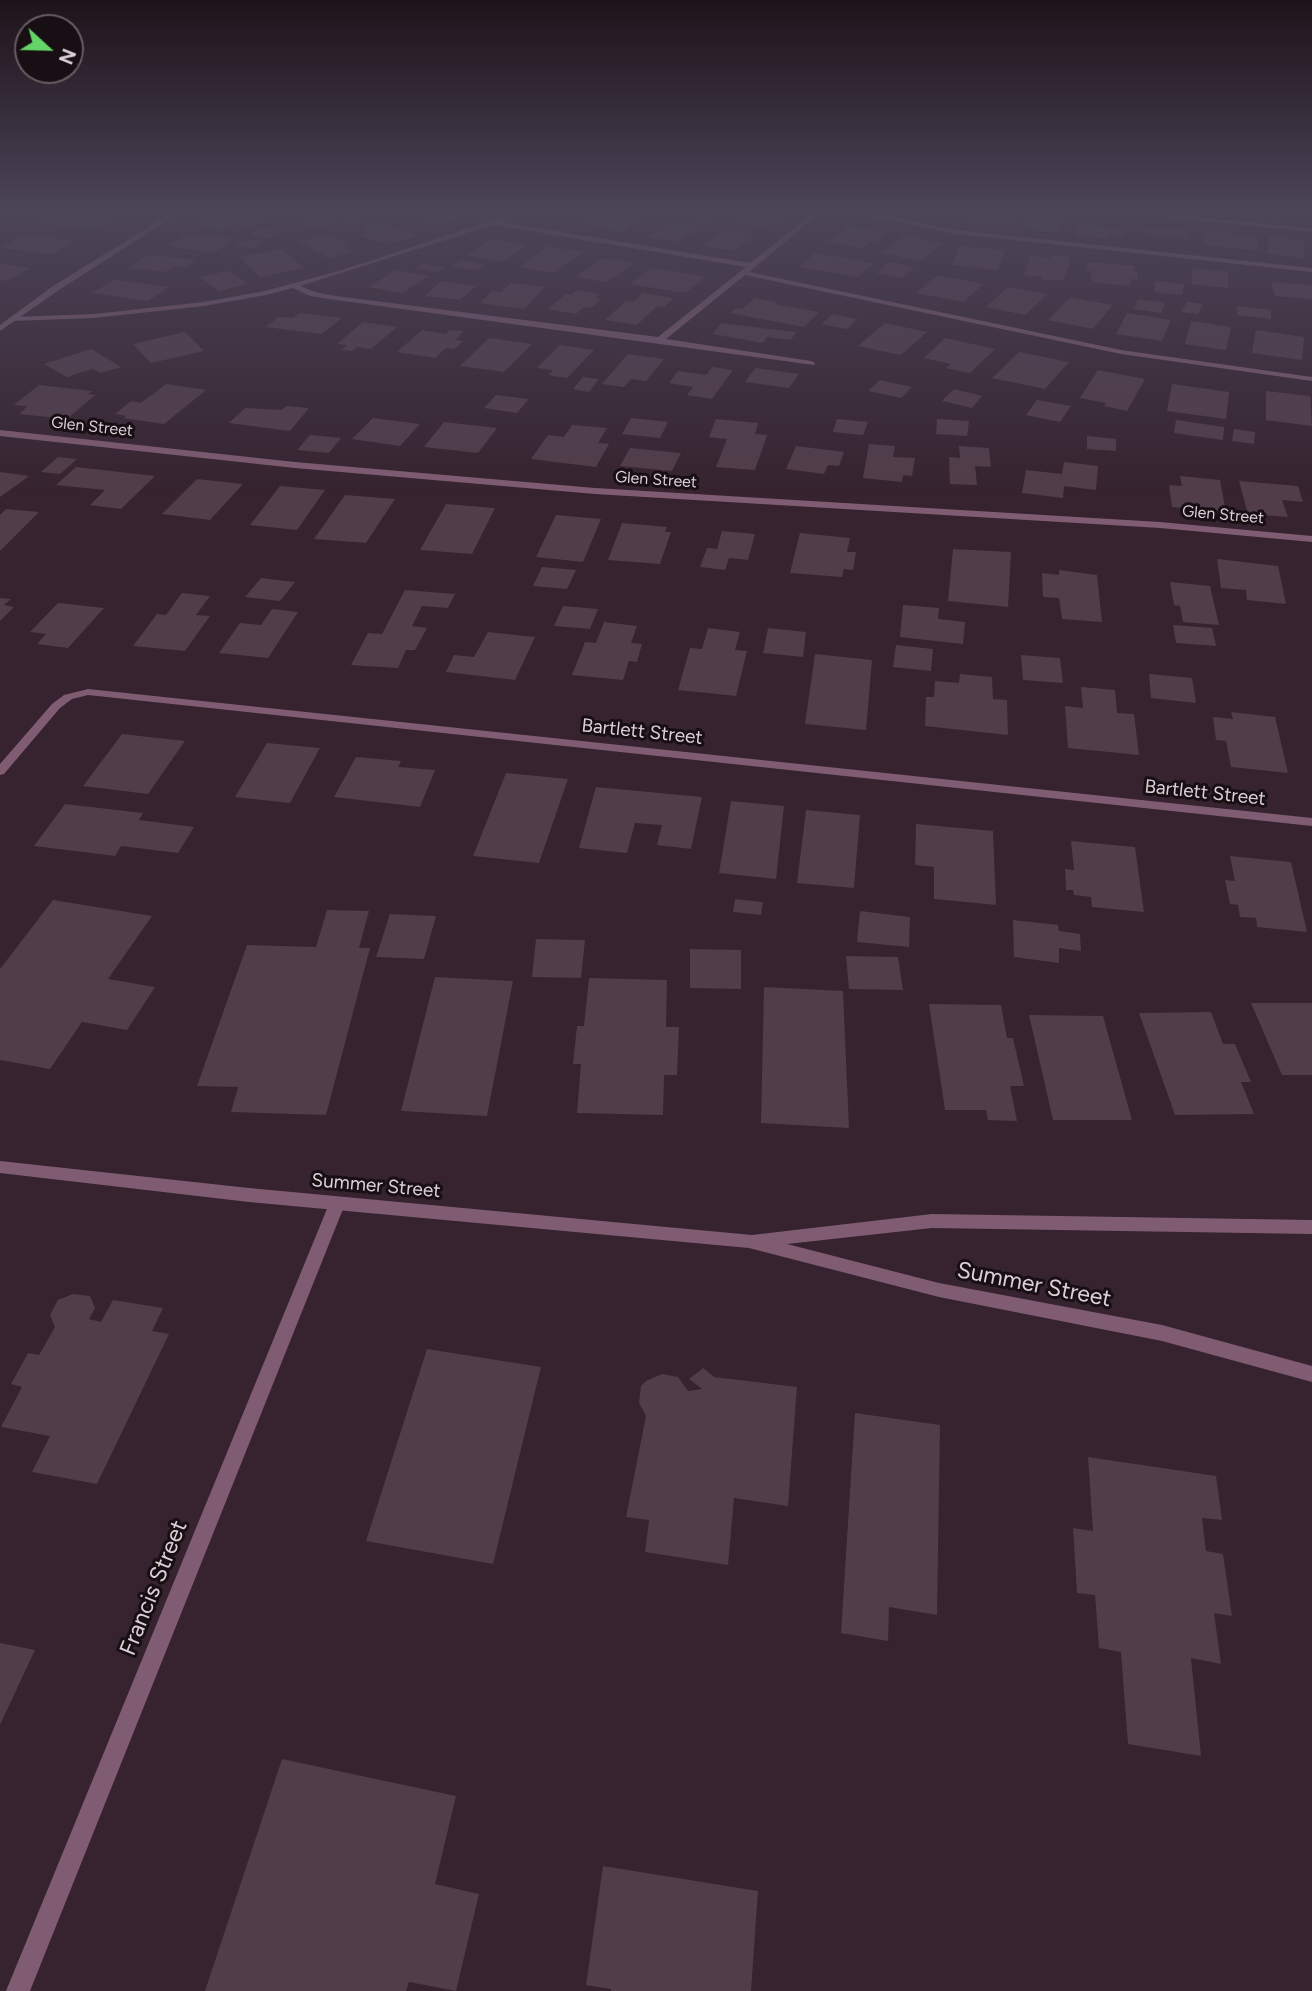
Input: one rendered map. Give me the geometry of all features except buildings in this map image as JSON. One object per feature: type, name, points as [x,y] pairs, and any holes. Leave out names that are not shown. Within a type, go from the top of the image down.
[{"type":"street","points":[[0,329],[31,306]]},
{"type":"street","points":[[13,319],[94,316],[186,306]]},
{"type":"street","points":[[397,306],[660,340],[811,363]]},
{"type":"street","points":[[660,340],[703,306]]},
{"type":"street","points":[[902,306],[1121,352],[1312,379]]},
{"type":"street","name":"Glen Street","points":[[0,433],[295,465],[569,489],[1160,525],[1312,539]]},
{"type":"street","name":"Bartlett Street","points":[[0,771],[57,706],[68,697],[88,692],[1312,822]]},
{"type":"street","name":"Summer Street","points":[[0,1167],[337,1204],[748,1241],[939,1290],[1162,1333],[1312,1374]]},
{"type":"street","name":"Francis Street","points":[[18,1991],[337,1204]]},
{"type":"street","name":"Summer Street","points":[[748,1241],[932,1222],[1312,1227]]}]
